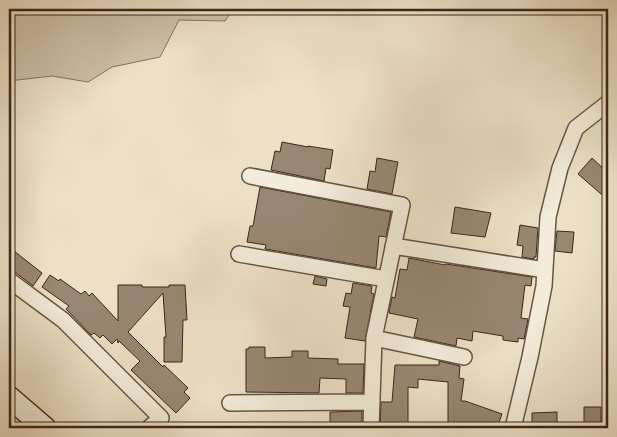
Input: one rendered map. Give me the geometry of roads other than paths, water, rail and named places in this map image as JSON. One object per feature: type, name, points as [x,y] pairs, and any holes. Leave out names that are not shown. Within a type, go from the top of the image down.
[{"type":"street","points":[[513,428],[544,286],[548,217],[560,168],[576,128],[608,103]]},
{"type":"street","points":[[250,176],[402,204],[374,338],[371,428]]},
{"type":"street","points":[[393,246],[545,270]]},
{"type":"street","points":[[239,254],[386,279]]},
{"type":"street","points":[[9,280],[63,320],[161,418],[149,428]]},
{"type":"street","points":[[374,338],[464,357]]},
{"type":"street","points":[[9,397],[45,428]]},
{"type":"street","points":[[230,403],[372,402]]}]
